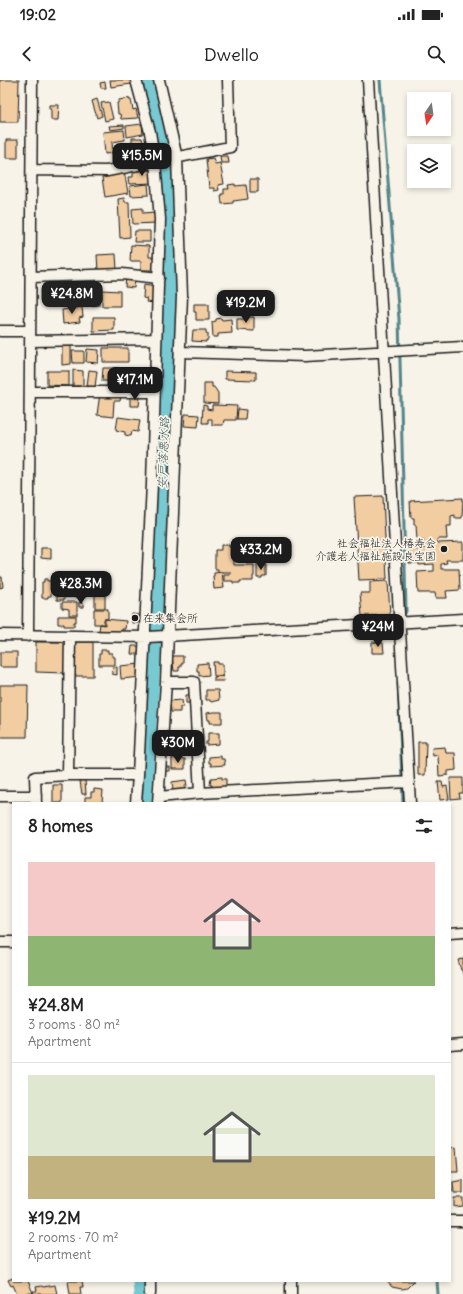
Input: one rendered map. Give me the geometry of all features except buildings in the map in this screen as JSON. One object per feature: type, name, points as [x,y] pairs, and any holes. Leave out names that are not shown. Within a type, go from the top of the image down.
[{"type":"street","points":[[28,636],[32,80]]},
{"type":"street","points":[[136,80],[157,162],[160,219],[146,637],[136,802]]},
{"type":"street","points":[[160,80],[175,158],[182,296],[164,636],[166,682],[158,800],[200,793],[409,782]]},
{"type":"street","points":[[32,170],[107,171],[230,147],[228,80]]},
{"type":"street","points":[[368,80],[410,802]]},
{"type":"street","points":[[30,277],[122,274],[159,278]]},
{"type":"street","points":[[0,331],[30,336],[156,339]]},
{"type":"street","points":[[180,352],[305,356],[463,347]]},
{"type":"street","points":[[30,392],[154,392]]},
{"type":"street","points":[[0,636],[146,637],[463,619]]},
{"type":"street","points":[[68,775],[70,636]]},
{"type":"street","points":[[166,682],[194,682],[200,793]]},
{"type":"street","points":[[0,796],[36,799],[35,777],[138,774]]},
{"type":"street","points":[[451,933],[463,932]]},
{"type":"street","points":[[0,942],[12,942]]},
{"type":"street","points":[[451,1045],[463,1044]]},
{"type":"street","points":[[451,1221],[463,1221]]},
{"type":"street","points":[[150,1282],[150,1294]]},
{"type":"street","points":[[291,1282],[291,1294]]},
{"type":"waterway","name":"安戸落悪水路","points":[[143,802],[163,486],[171,181],[148,80]]},
{"type":"waterway","points":[[380,80],[399,319],[406,611],[402,619]]},
{"type":"waterway","points":[[398,683],[403,802]]},
{"type":"waterway","name":"安戸落悪水路","points":[[141,1282],[142,1294]]},
{"type":"waterway","points":[[437,1282],[438,1294]]},
{"type":"place","name":"社会福祉法人椿寿会 介護老人福祉施設良宝園","points":[[444,549]]},
{"type":"place","name":"在来集会所","points":[[135,618]]}]
